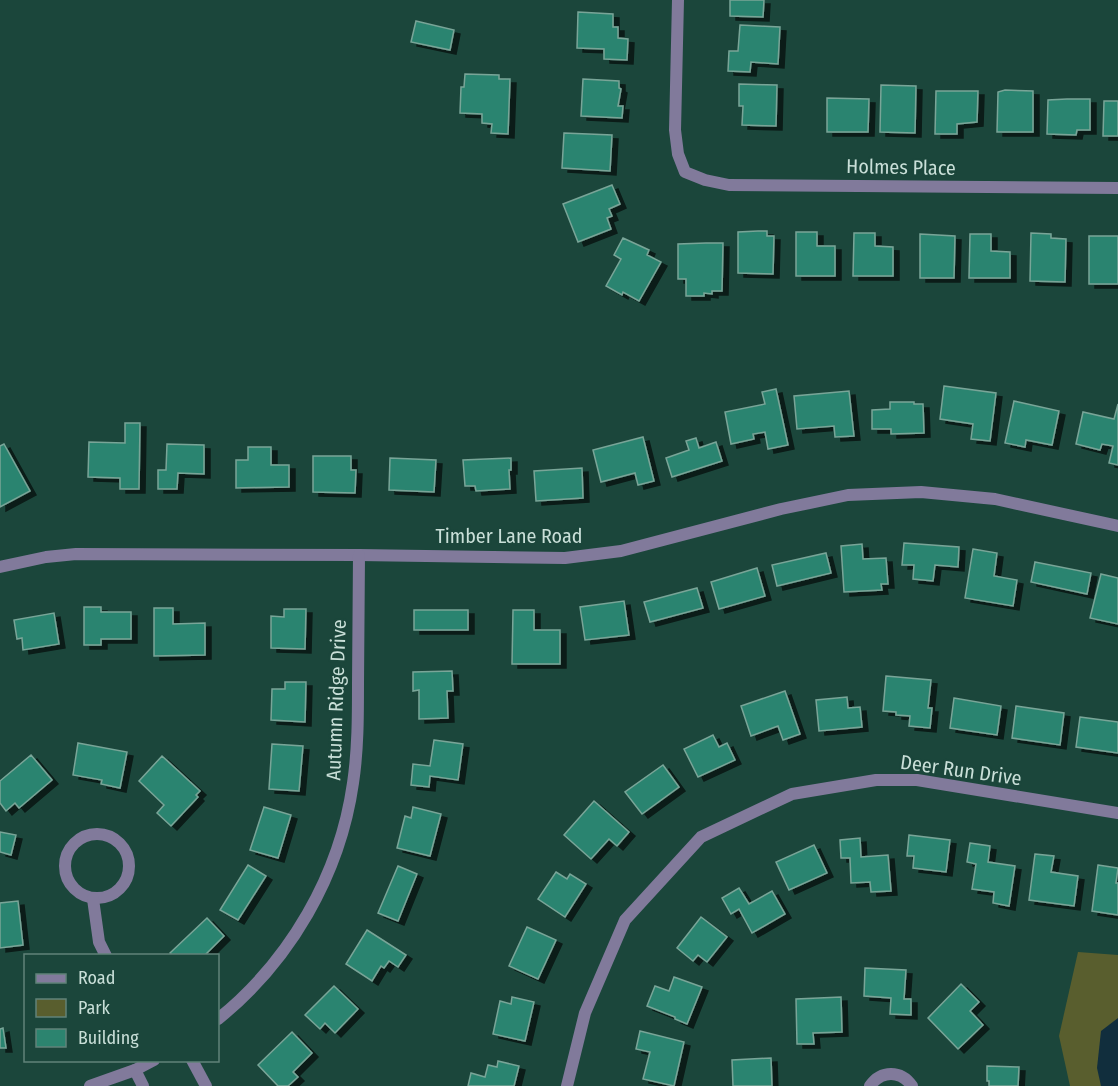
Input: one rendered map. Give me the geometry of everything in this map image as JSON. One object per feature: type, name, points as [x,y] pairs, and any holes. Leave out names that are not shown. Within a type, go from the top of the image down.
[{"type":"street","name":"Holmes Place","points":[[678,0],[675,130],[678,154],[685,172],[705,180],[729,184],[1118,188]]},
{"type":"street","name":"Timber Lane Road","points":[[0,567],[46,557],[76,554],[565,558],[621,551],[781,509],[848,495],[910,492],[995,499],[1118,526]]},
{"type":"street","name":"Autumn Ridge Drive","points":[[219,1018],[254,986],[294,936],[320,891],[342,835],[353,783],[357,748],[359,555]]},
{"type":"street","name":"Deer Run Drive","points":[[567,1086],[585,1013],[625,920],[701,837],[792,794],[876,780],[917,780],[1118,813]]},
{"type":"street","points":[[89,834],[102,834],[114,838],[124,847],[129,858],[130,871],[126,883],[117,892],[105,898],[93,899],[81,895],[71,886],[66,875],[65,862],[69,850],[78,840],[89,834]]},
{"type":"street","points":[[93,899],[99,942],[105,954]]},
{"type":"street","points":[[90,1086],[135,1070],[150,1062]]},
{"type":"street","points":[[193,1062],[206,1086]]},
{"type":"street","points":[[135,1070],[143,1086]]},
{"type":"street","points":[[870,1086],[878,1077],[896,1074],[905,1078],[912,1086]]},
{"type":"green space","points":[[1078,952],[1118,955],[1118,1086],[1070,1086],[1059,1036]]},
{"type":"water","points":[[1118,1018],[1118,1086],[1101,1086],[1097,1068],[1101,1031]]},
{"type":"building","points":[[730,0],[764,0],[763,17],[730,16]]},
{"type":"building","points":[[578,12],[613,14],[613,27],[618,27],[618,38],[628,39],[627,60],[604,59],[604,49],[577,48]]},
{"type":"building","points":[[416,21],[454,30],[450,50],[411,42]]},
{"type":"building","points":[[740,25],[780,27],[778,64],[751,62],[750,72],[728,71],[729,51],[738,51]]},
{"type":"building","points":[[465,74],[499,75],[499,79],[510,79],[508,134],[491,133],[492,124],[482,123],[482,114],[460,113],[461,87],[464,87]]},
{"type":"building","points":[[583,79],[619,81],[621,89],[618,106],[623,106],[622,118],[581,116]]},
{"type":"building","points":[[739,84],[777,85],[776,126],[742,125],[743,106],[739,106]]},
{"type":"building","points":[[881,85],[916,86],[915,133],[880,132]]},
{"type":"building","points":[[936,91],[978,91],[977,122],[957,124],[957,134],[935,134]]},
{"type":"building","points":[[1033,91],[1033,132],[997,132],[998,92]]},
{"type":"building","points":[[827,98],[869,99],[868,132],[827,132]]},
{"type":"building","points":[[1090,99],[1090,130],[1077,130],[1076,135],[1047,134],[1048,100]]},
{"type":"building","points":[[1104,101],[1118,101],[1118,136],[1103,136]]},
{"type":"building","points":[[564,133],[612,135],[610,171],[562,168]]},
{"type":"building","points":[[612,185],[620,204],[609,209],[612,216],[607,218],[611,229],[578,242],[563,204]]},
{"type":"building","points":[[767,231],[767,236],[774,236],[773,274],[738,273],[738,232]]},
{"type":"building","points":[[796,232],[817,232],[817,246],[835,246],[835,276],[796,276]]},
{"type":"building","points":[[854,233],[875,233],[875,246],[893,247],[893,276],[853,276]]},
{"type":"building","points":[[1031,233],[1051,234],[1051,238],[1066,239],[1065,282],[1030,281]]},
{"type":"building","points":[[920,234],[955,236],[954,278],[920,278]]},
{"type":"building","points":[[970,234],[991,234],[991,251],[1010,252],[1010,278],[969,278]]},
{"type":"building","points":[[1089,236],[1118,236],[1118,284],[1089,284]]},
{"type":"building","points":[[623,238],[649,250],[647,255],[661,262],[639,301],[606,286],[621,259],[614,255]]},
{"type":"building","points":[[723,243],[722,291],[712,291],[712,294],[704,293],[704,296],[686,296],[686,279],[678,279],[678,244]]},
{"type":"building","points":[[944,386],[996,393],[990,441],[971,439],[973,424],[940,419]]},
{"type":"building","points":[[776,389],[788,445],[768,449],[765,432],[753,434],[754,439],[731,444],[725,412],[765,404],[762,392]]},
{"type":"building","points":[[849,391],[854,436],[835,437],[834,426],[797,429],[794,396]]},
{"type":"building","points":[[1014,401],[1059,411],[1052,445],[1026,440],[1025,447],[1005,443]]},
{"type":"building","points":[[890,402],[923,404],[924,433],[891,434],[891,429],[872,429],[872,410],[890,409]]},
{"type":"building","points":[[1118,404],[1118,465],[1109,463],[1113,446],[1102,444],[1100,450],[1076,444],[1083,412],[1114,419]]},
{"type":"building","points":[[125,423],[140,423],[139,489],[120,489],[120,478],[88,477],[89,442],[125,443]]},
{"type":"building","points":[[643,437],[654,481],[638,485],[635,473],[601,482],[593,450]]},
{"type":"building","points":[[696,438],[699,448],[716,442],[722,461],[672,477],[666,458],[689,450],[686,441]]},
{"type":"building","points":[[4,444],[30,491],[0,507],[0,446]]},
{"type":"building","points":[[167,444],[204,445],[204,474],[178,473],[177,489],[158,489],[158,470],[166,470]]},
{"type":"building","points":[[248,447],[271,447],[271,465],[289,465],[289,487],[236,488],[236,460],[248,460]]},
{"type":"building","points":[[313,456],[351,456],[351,470],[356,470],[355,493],[313,492]]},
{"type":"building","points":[[390,458],[436,460],[434,492],[389,490]]},
{"type":"building","points":[[511,458],[510,489],[476,491],[475,486],[465,486],[463,460]]},
{"type":"building","points":[[582,468],[583,498],[536,501],[534,471]]},
{"type":"building","points":[[904,543],[959,547],[958,567],[935,565],[933,581],[913,579],[914,565],[902,565]]},
{"type":"building","points":[[862,544],[863,559],[886,558],[888,584],[881,584],[882,590],[844,592],[841,546]]},
{"type":"building","points":[[973,549],[997,553],[994,576],[1017,580],[1013,606],[965,598]]},
{"type":"building","points":[[826,553],[831,573],[777,586],[772,565]]},
{"type":"building","points":[[1035,562],[1091,573],[1087,594],[1031,582]]},
{"type":"building","points":[[757,568],[765,596],[719,609],[711,582]]},
{"type":"building","points":[[1101,574],[1118,578],[1118,624],[1090,618]]},
{"type":"building","points":[[697,588],[703,608],[650,622],[644,602]]},
{"type":"building","points":[[624,601],[629,635],[585,640],[580,607]]},
{"type":"building","points":[[84,607],[101,607],[101,612],[131,612],[131,639],[101,639],[101,645],[84,645]]},
{"type":"building","points":[[154,608],[173,608],[173,624],[205,623],[205,655],[154,656]]},
{"type":"building","points":[[284,609],[306,609],[305,649],[271,648],[271,616],[284,617]]},
{"type":"building","points":[[414,610],[468,610],[468,630],[414,630]]},
{"type":"building","points":[[513,610],[534,610],[534,630],[560,630],[560,664],[512,664]]},
{"type":"building","points":[[54,613],[59,644],[23,650],[22,638],[17,639],[14,620]]},
{"type":"building","points":[[452,671],[453,691],[447,691],[448,718],[419,719],[419,690],[413,691],[413,672]]},
{"type":"building","points":[[886,676],[931,680],[928,708],[932,708],[930,728],[909,726],[910,716],[883,711]]},
{"type":"building","points":[[285,682],[306,682],[305,722],[271,720],[272,689],[285,689]]},
{"type":"building","points":[[785,691],[800,734],[783,740],[778,726],[751,736],[741,706]]},
{"type":"building","points":[[847,697],[848,708],[860,707],[862,727],[819,731],[816,700]]},
{"type":"building","points":[[954,698],[1001,706],[997,735],[950,728]]},
{"type":"building","points":[[1016,706],[1064,713],[1060,745],[1012,738]]},
{"type":"building","points":[[1080,717],[1118,722],[1118,753],[1076,747]]},
{"type":"building","points":[[713,735],[719,747],[727,743],[735,760],[698,777],[684,749]]},
{"type":"building","points":[[434,740],[463,744],[458,780],[430,776],[429,787],[411,785],[413,764],[430,766]]},
{"type":"building","points":[[78,743],[127,752],[120,788],[101,784],[102,780],[73,775]]},
{"type":"building","points":[[272,744],[303,746],[299,791],[269,789]]},
{"type":"building","points":[[31,755],[52,780],[19,808],[15,803],[6,811],[0,803],[0,781]]},
{"type":"building","points":[[162,756],[200,791],[196,795],[198,797],[171,826],[157,813],[164,805],[139,781]]},
{"type":"building","points":[[663,765],[679,787],[642,814],[625,792]]},
{"type":"building","points":[[594,801],[629,832],[617,846],[609,839],[591,859],[564,835]]},
{"type":"building","points":[[264,807],[291,815],[278,858],[250,850]]},
{"type":"building","points":[[413,807],[441,814],[430,856],[397,848],[405,816],[411,818]]},
{"type":"building","points":[[0,832],[16,835],[11,855],[0,852]]},
{"type":"building","points":[[909,835],[950,840],[946,872],[913,868],[914,856],[907,856]]},
{"type":"building","points":[[860,838],[861,857],[888,855],[891,891],[871,892],[870,882],[851,883],[850,858],[841,858],[840,840]]},
{"type":"building","points":[[970,843],[990,846],[988,862],[1015,866],[1009,906],[993,903],[994,892],[972,889],[976,864],[967,862]]},
{"type":"building","points":[[814,845],[827,873],[789,890],[776,862]]},
{"type":"building","points":[[1035,854],[1054,856],[1051,872],[1078,876],[1074,906],[1029,900]]},
{"type":"building","points":[[248,865],[266,876],[238,920],[220,910]]},
{"type":"building","points":[[1098,865],[1118,868],[1116,883],[1118,883],[1118,915],[1092,911]]},
{"type":"building","points":[[398,866],[417,874],[398,921],[378,913]]},
{"type":"building","points":[[556,872],[567,879],[570,874],[586,884],[565,917],[538,899]]},
{"type":"building","points":[[739,888],[749,904],[772,891],[785,914],[752,933],[739,909],[731,914],[722,898]]},
{"type":"building","points":[[18,901],[23,945],[0,948],[0,903]]},
{"type":"building","points":[[701,917],[727,937],[707,962],[698,955],[693,961],[677,948]]},
{"type":"building","points":[[207,918],[224,936],[206,954],[170,953]]},
{"type":"building","points":[[527,927],[556,940],[538,979],[509,966]]},
{"type":"building","points":[[367,930],[406,955],[398,967],[389,961],[384,968],[381,966],[372,981],[346,964]]},
{"type":"building","points":[[865,968],[906,970],[904,999],[911,999],[911,1015],[890,1014],[891,998],[864,996]]},
{"type":"building","points":[[674,977],[702,987],[687,1024],[647,1006],[655,986],[669,991]]},
{"type":"building","points":[[961,984],[979,1002],[970,1011],[983,1025],[958,1049],[928,1018]]},
{"type":"building","points":[[334,986],[358,1009],[335,1033],[325,1023],[320,1029],[305,1015]]},
{"type":"building","points":[[512,997],[534,1002],[525,1041],[493,1034],[500,1001],[511,1004]]},
{"type":"building","points":[[841,997],[842,1032],[813,1033],[814,1044],[797,1044],[796,999]]},
{"type":"building","points":[[3,1028],[6,1048],[0,1048],[0,1029]]},
{"type":"building","points":[[640,1031],[684,1042],[674,1086],[643,1079],[650,1052],[636,1049]]},
{"type":"building","points":[[292,1032],[312,1053],[293,1072],[298,1077],[288,1086],[278,1086],[258,1065]]},
{"type":"building","points":[[771,1058],[772,1086],[733,1086],[732,1060]]},
{"type":"building","points":[[498,1061],[519,1066],[514,1086],[468,1086],[471,1073],[485,1077],[488,1065],[497,1067]]},
{"type":"building","points":[[987,1066],[1019,1067],[1018,1086],[989,1086]]}]
